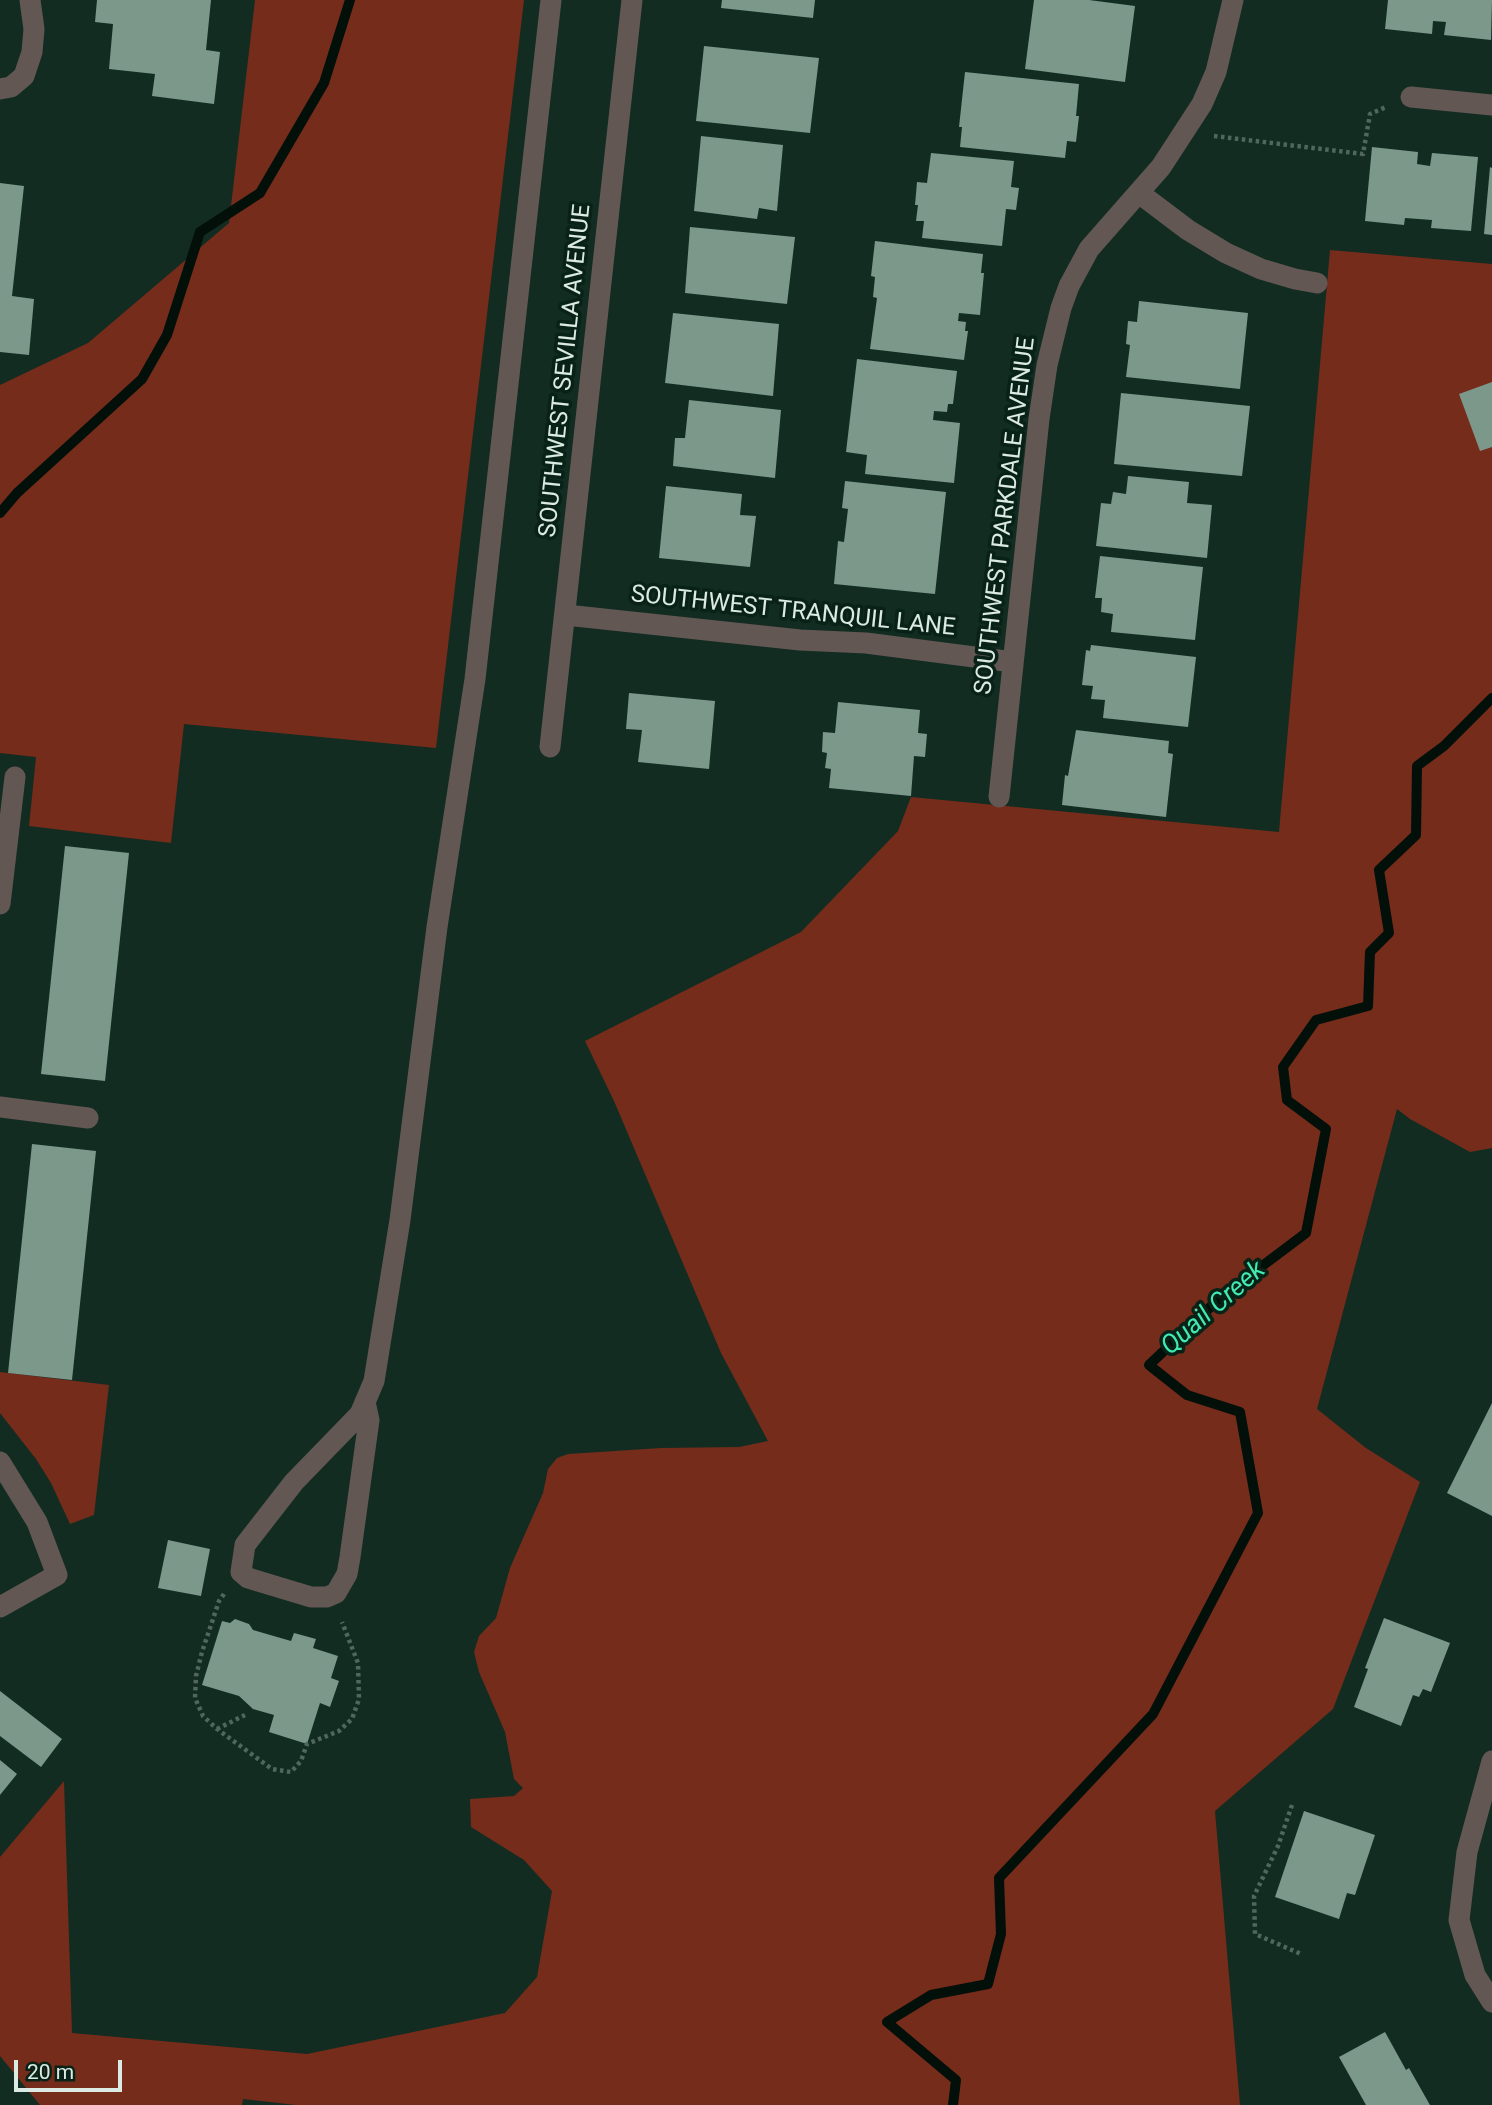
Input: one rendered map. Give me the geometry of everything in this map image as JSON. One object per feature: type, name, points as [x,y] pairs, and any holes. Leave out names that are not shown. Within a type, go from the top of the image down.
[{"type":"street","points":[[0,89],[11,86],[23,76],[32,52],[34,29],[30,0]]},
{"type":"street","points":[[365,1402],[369,1420],[350,1557],[346,1574],[336,1593],[311,1597],[248,1578],[242,1573],[241,1566],[245,1545],[294,1482],[360,1413],[374,1381],[400,1220],[437,927],[475,679],[551,0]]},
{"type":"street","name":"SOUTHWEST SEVILLA AVENUE","points":[[550,747],[632,0]]},
{"type":"street","name":"SOUTHWEST PARKDALE AVENUE","points":[[999,797],[1039,419],[1047,365],[1065,297],[1089,249],[1139,194],[1185,132],[1202,104],[1216,72],[1233,0]]},
{"type":"street","points":[[1411,97],[1492,105]]},
{"type":"street","points":[[1139,194],[1188,230],[1226,253],[1261,269],[1317,283]]},
{"type":"street","name":"SOUTHWEST TRANQUIL LANE","points":[[566,615],[800,640],[866,643],[1013,662]]},
{"type":"street","points":[[0,904],[4,836],[16,777]]},
{"type":"street","points":[[0,1107],[88,1118]]},
{"type":"street","points":[[0,1462],[37,1522],[57,1575],[0,1607]]},
{"type":"street","points":[[1492,1761],[1467,1852],[1459,1920],[1475,1975],[1492,2001]]},
{"type":"path","points":[[1185,132],[1363,154],[1370,114],[1411,97]]},
{"type":"path","points":[[242,1573],[219,1601],[196,1676],[195,1698],[202,1716],[272,1769],[291,1772],[301,1761],[307,1744],[339,1731],[352,1718],[359,1699],[358,1663],[331,1595]]},
{"type":"path","points":[[217,1729],[245,1715]]},
{"type":"path","points":[[1292,1805],[1278,1846],[1254,1896],[1255,1934],[1301,1954]]},
{"type":"shaded area","points":[[255,0],[524,0],[436,748],[184,724],[171,843],[29,826],[36,757],[0,753],[0,385],[88,343],[229,223]]},
{"type":"shaded area","points":[[1330,250],[1492,264],[1492,1148],[1470,1152],[1397,1109],[1317,1409],[1366,1448],[1420,1482],[1333,1709],[1215,1811],[1240,2105],[296,2105],[243,2099],[242,2105],[40,2105],[0,2056],[0,1857],[64,1781],[72,2033],[307,2054],[505,2013],[537,1977],[552,1891],[524,1860],[471,1827],[470,1799],[514,1796],[523,1788],[514,1779],[505,1732],[479,1672],[474,1652],[479,1636],[496,1618],[510,1568],[543,1493],[548,1469],[557,1458],[568,1454],[661,1448],[739,1447],[768,1441],[721,1353],[614,1101],[585,1041],[801,932],[898,831],[911,797],[1279,832]]},
{"type":"shaded area","points":[[0,1372],[109,1385],[94,1515],[70,1524],[51,1483],[36,1459],[0,1413]]},
{"type":"building","points":[[97,0],[211,0],[206,50],[220,52],[214,104],[152,96],[155,74],[109,69],[113,24],[95,22]]},
{"type":"building","points":[[722,0],[815,0],[813,18],[721,8]]},
{"type":"building","points":[[1034,0],[1089,0],[1135,6],[1125,82],[1025,69]]},
{"type":"building","points":[[1388,0],[1492,0],[1491,40],[1444,35],[1446,22],[1433,21],[1432,34],[1385,29]]},
{"type":"building","points":[[704,46],[819,58],[810,133],[696,121]]},
{"type":"building","points":[[965,72],[1079,84],[1076,142],[1067,141],[1065,158],[960,147],[962,127],[959,127]]},
{"type":"building","points":[[701,136],[783,145],[777,211],[759,208],[757,219],[694,211]]},
{"type":"building","points":[[1372,147],[1418,152],[1417,164],[1430,166],[1432,153],[1478,157],[1471,231],[1431,228],[1432,220],[1405,218],[1404,225],[1365,221]]},
{"type":"building","points":[[931,153],[1014,161],[1011,187],[1019,188],[1016,210],[1006,209],[1002,246],[922,238],[924,221],[916,221],[917,182],[927,183]]},
{"type":"building","points":[[1490,167],[1492,168],[1492,235],[1484,234]]},
{"type":"building","points":[[0,183],[24,186],[12,296],[34,299],[29,355],[0,352]]},
{"type":"building","points":[[690,227],[795,237],[787,304],[685,293]]},
{"type":"building","points":[[875,241],[983,254],[980,315],[959,313],[958,321],[966,322],[965,331],[968,331],[964,360],[870,349],[877,298],[873,297],[875,277],[871,276]]},
{"type":"building","points":[[1139,301],[1248,313],[1240,389],[1126,377],[1130,345],[1126,344],[1128,321],[1137,322]]},
{"type":"building","points":[[673,313],[779,324],[773,396],[665,383]]},
{"type":"building","points":[[857,359],[957,371],[953,404],[948,404],[947,412],[934,411],[933,420],[960,423],[954,483],[865,474],[867,455],[846,452]]},
{"type":"building","points":[[1492,382],[1492,447],[1480,451],[1459,394]]},
{"type":"building","points":[[1121,393],[1250,406],[1242,476],[1114,464]]},
{"type":"building","points":[[689,400],[781,410],[775,478],[673,466],[675,438],[685,438]]},
{"type":"building","points":[[1128,476],[1189,482],[1187,503],[1212,505],[1207,558],[1096,546],[1101,503],[1111,504],[1113,492],[1126,494]]},
{"type":"building","points":[[845,481],[946,492],[935,594],[834,584],[838,541],[844,542],[848,509],[842,508]]},
{"type":"building","points":[[666,486],[742,494],[740,515],[756,516],[750,567],[659,558]]},
{"type":"building","points":[[1100,556],[1203,567],[1195,640],[1111,632],[1113,614],[1101,612],[1102,598],[1095,598]]},
{"type":"building","points":[[1091,645],[1196,657],[1188,727],[1103,718],[1105,700],[1091,699],[1093,686],[1082,685],[1086,650],[1090,651]]},
{"type":"building","points":[[629,693],[715,701],[709,769],[638,762],[642,730],[626,729]]},
{"type":"building","points":[[838,702],[920,710],[918,733],[927,734],[925,757],[914,756],[911,796],[829,788],[831,769],[825,768],[827,753],[822,752],[823,732],[835,733]]},
{"type":"building","points":[[1076,730],[1169,741],[1168,753],[1173,754],[1166,817],[1062,805],[1065,775],[1068,776]]},
{"type":"building","points":[[65,846],[129,853],[105,1081],[41,1074]]},
{"type":"building","points":[[32,1144],[96,1151],[72,1380],[8,1373]]},
{"type":"building","points":[[1492,1403],[1492,1516],[1447,1493]]},
{"type":"building","points":[[168,1540],[210,1549],[201,1596],[158,1588]]},
{"type":"building","points":[[1384,1618],[1450,1643],[1431,1692],[1423,1689],[1419,1697],[1413,1695],[1401,1726],[1354,1707]]},
{"type":"building","points":[[235,1619],[249,1624],[253,1630],[291,1641],[294,1633],[316,1639],[313,1648],[338,1656],[331,1678],[339,1681],[330,1707],[320,1703],[307,1744],[269,1732],[274,1715],[253,1709],[239,1696],[202,1685],[222,1621],[230,1623]]},
{"type":"building","points":[[0,1691],[62,1739],[41,1767],[0,1736]]},
{"type":"building","points":[[0,1760],[17,1774],[0,1795]]},
{"type":"building","points":[[1304,1811],[1375,1835],[1355,1895],[1347,1893],[1339,1919],[1275,1897]]},
{"type":"building","points":[[1385,2032],[1430,2105],[1366,2105],[1339,2057]]},
{"type":"waterway","points":[[0,513],[17,493],[142,379],[167,335],[200,232],[260,193],[324,83],[350,0]]},
{"type":"waterway","name":"Quail Creek","points":[[953,2105],[956,2080],[887,2022],[931,1995],[988,1984],[1001,1934],[999,1878],[1153,1714],[1258,1513],[1240,1412],[1187,1395],[1149,1365],[1221,1297],[1306,1233],[1326,1129],[1287,1100],[1283,1067],[1316,1020],[1368,1006],[1370,952],[1389,933],[1379,870],[1416,835],[1417,766],[1444,746],[1492,698]]}]
